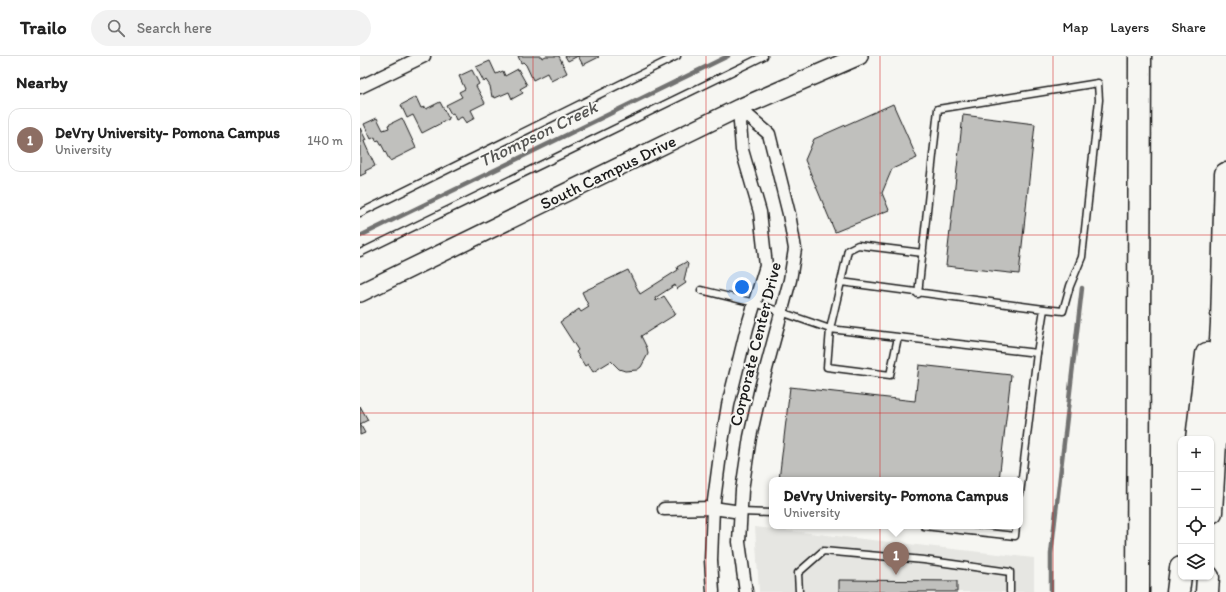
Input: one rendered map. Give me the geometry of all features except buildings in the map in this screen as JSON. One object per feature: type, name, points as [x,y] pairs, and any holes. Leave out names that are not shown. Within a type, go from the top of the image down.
[{"type":"highway","points":[[1138,592],[1140,56]]},
{"type":"highway","points":[[1211,508],[1222,322],[1226,174]]},
{"type":"highway","points":[[1197,436],[1226,184]]},
{"type":"highway","points":[[1178,592],[1180,580]]},
{"type":"highway","points":[[1207,592],[1208,580]]},
{"type":"street","points":[[360,87],[424,56]]},
{"type":"street","name":"South Campus Drive","points":[[360,293],[739,108],[843,61],[859,56]]},
{"type":"street","name":"Corporate Center Drive","points":[[713,592],[711,560],[713,508],[728,405],[747,328],[766,266],[760,212],[742,150],[739,108]]},
{"type":"street","name":"Corporate Center Drive","points":[[739,108],[769,134],[789,214],[794,249],[790,280],[760,388],[750,437],[739,542],[746,592]]},
{"type":"street","points":[[664,509],[713,508],[741,512]]},
{"type":"lane","points":[[360,213],[677,56]]},
{"type":"lane","points":[[360,254],[764,56]]},
{"type":"lane","points":[[841,282],[918,294],[1063,311],[1070,286],[1082,257],[1100,100],[1098,83],[938,109],[918,294]]},
{"type":"lane","points":[[898,337],[890,375],[826,367],[830,329],[848,250],[858,245],[922,253]]},
{"type":"lane","points":[[701,290],[755,303],[830,329],[1037,353]]},
{"type":"lane","points":[[1022,477],[1037,353],[1044,309]]},
{"type":"lane","points":[[741,512],[769,512]]},
{"type":"lane","points":[[951,529],[1015,536],[1016,529]]},
{"type":"lane","points":[[799,592],[798,573],[823,551],[924,560],[1010,572],[1010,592]]},
{"type":"shaded area","points":[[755,527],[1034,558],[1034,592],[759,592]]},
{"type":"waterway","name":"Thompson Creek","points":[[360,236],[728,56]]},
{"type":"waterway","points":[[1051,592],[1051,554],[1082,288]]},
{"type":"place","name":"DeVry University- Pomona Campus","points":[[896,575]]}]
